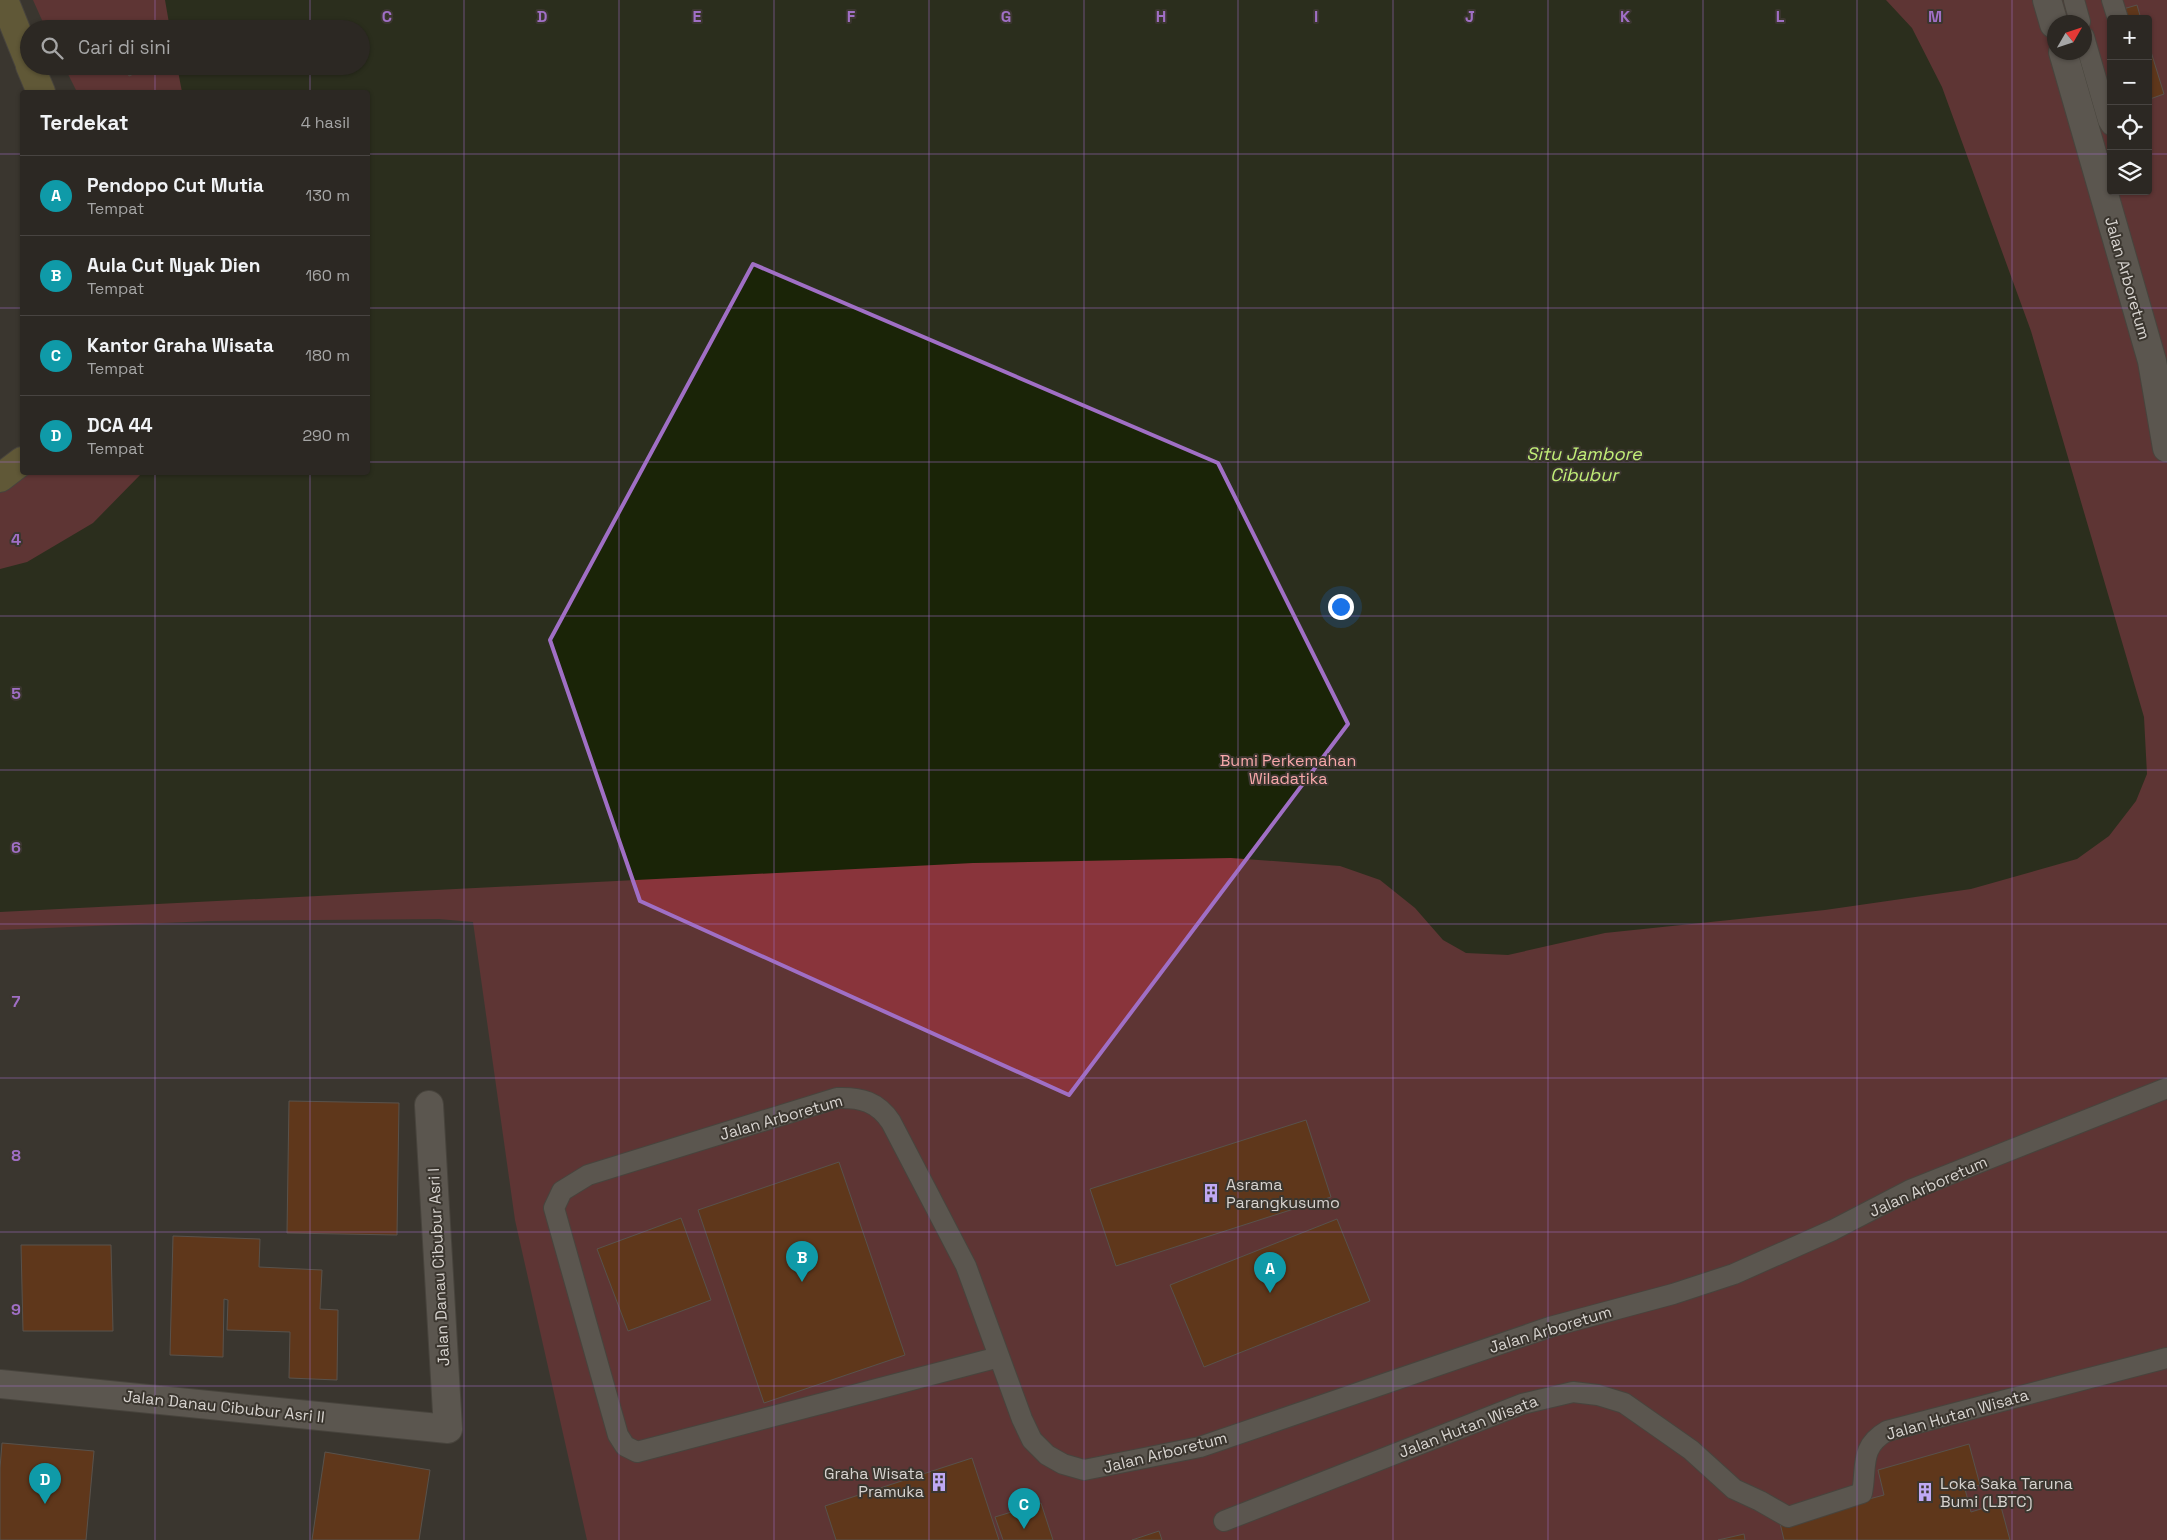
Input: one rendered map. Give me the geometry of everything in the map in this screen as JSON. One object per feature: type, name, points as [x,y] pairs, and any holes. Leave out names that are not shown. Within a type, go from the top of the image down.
[{"type":"highway","points":[[4,0],[20,40]]},
{"type":"highway","points":[[34,75],[40,90]]},
{"type":"highway","points":[[0,478],[20,463]]},
{"type":"street","points":[[2047,0],[2051,15]]},
{"type":"street","name":"Jalan Arboretum","points":[[2065,60],[2152,361],[2167,448]]},
{"type":"street","name":"Jalan Danau Cibubur Asri I","points":[[429,1105],[448,1429]]},
{"type":"street","name":"Jalan Danau Cibubur Asri II","points":[[0,1384],[448,1429]]},
{"type":"lane","points":[[2074,0],[2078,15]]},
{"type":"lane","points":[[2112,0],[2117,15]]},
{"type":"lane","points":[[2090,60],[2107,117]]},
{"type":"lane","name":"Jalan Arboretum","points":[[1000,1357],[637,1452],[625,1446],[618,1435],[554,1208],[562,1190],[588,1175],[837,1098],[867,1100],[884,1111],[891,1122],[966,1266],[1000,1357],[1022,1419],[1032,1440],[1047,1455],[1063,1464],[1084,1470],[1190,1449],[1550,1327],[1672,1294],[1734,1274],[1833,1230],[1910,1190],[2167,1088]]},
{"type":"lane","name":"Jalan Hutan Wisata","points":[[1224,1522],[1522,1404],[1573,1392],[1598,1395],[1624,1403],[1691,1450],[1734,1489],[1788,1517],[1862,1493],[1865,1479],[1864,1458],[1878,1436],[1887,1431],[2167,1358]]},
{"type":"highlighted area","points":[[753,264],[1218,463],[1348,724],[1069,1095],[640,901],[550,640]]},
{"type":"green space","name":"Bumi Perkemahan Wiladatika","points":[[33,0],[2167,0],[2167,1540],[587,1540],[515,1220],[473,922],[439,919],[210,921],[0,930],[0,490],[20,474],[370,475],[370,90],[76,90],[68,75],[370,75],[370,20],[42,20]]},
{"type":"water","name":"Situ Jambore Cibubur","points":[[165,0],[1886,0],[1912,28],[1942,87],[2031,331],[2144,717],[2147,774],[2136,801],[2109,836],[2077,859],[1971,889],[1825,910],[1605,933],[1508,955],[1466,953],[1443,940],[1415,908],[1380,880],[1340,866],[1231,858],[973,863],[0,912],[0,569],[27,562],[93,523],[140,475],[370,475],[370,90],[182,90],[179,75],[370,75],[370,20],[168,20]]},
{"type":"building","points":[[2137,5],[2140,15],[2125,15],[2123,9]]},
{"type":"building","points":[[2152,55],[2164,94],[2152,98]]},
{"type":"building","points":[[289,1101],[399,1103],[397,1235],[287,1233]]},
{"type":"building","name":"Asrama Parangkusumo","points":[[1306,1120],[1331,1197],[1116,1266],[1090,1189]]},
{"type":"building","points":[[839,1162],[905,1355],[764,1403],[698,1210]]},
{"type":"building","points":[[681,1218],[711,1300],[628,1331],[597,1249]]},
{"type":"building","points":[[1337,1219],[1370,1301],[1204,1367],[1170,1285]]},
{"type":"building","points":[[173,1236],[260,1239],[259,1267],[322,1270],[320,1309],[338,1310],[337,1380],[289,1378],[290,1332],[227,1330],[228,1300],[224,1299],[223,1357],[170,1355]]},
{"type":"building","points":[[21,1245],[111,1245],[113,1331],[23,1331]]},
{"type":"building","points":[[2,1443],[94,1451],[86,1540],[0,1540]]},
{"type":"building","name":"Loka Saka Taruna Bumi (LBTC)","points":[[1969,1444],[1980,1485],[1965,1489],[1971,1512],[2000,1503],[2010,1540],[1784,1540],[1780,1523],[1884,1495],[1878,1470]]},
{"type":"building","points":[[325,1452],[430,1470],[419,1540],[312,1540]]},
{"type":"building","name":"Graha Wisata Pramuka","points":[[972,1458],[999,1540],[836,1540],[825,1506]]},
{"type":"building","points":[[1041,1503],[1053,1540],[1003,1540],[995,1517]]},
{"type":"building","points":[[1159,1531],[1162,1540],[1132,1540]]},
{"type":"building","points":[[1744,1534],[1745,1540],[1718,1540]]},
{"type":"place","name":"Asrama Parangkusumo","points":[[1211,1193]]},
{"type":"place","name":"Aula Cut Nyak Dien","points":[[802,1282]]},
{"type":"place","name":"Pendopo Cut Mutia","points":[[1270,1293]]},
{"type":"place","name":"Graha Wisata Pramuka","points":[[939,1482]]},
{"type":"place","name":"Loka Saka Taruna Bumi (LBTC)","points":[[1925,1492]]},
{"type":"place","name":"DCA 44","points":[[45,1504]]},
{"type":"place","name":"Kantor Graha Wisata","points":[[1024,1529]]}]
